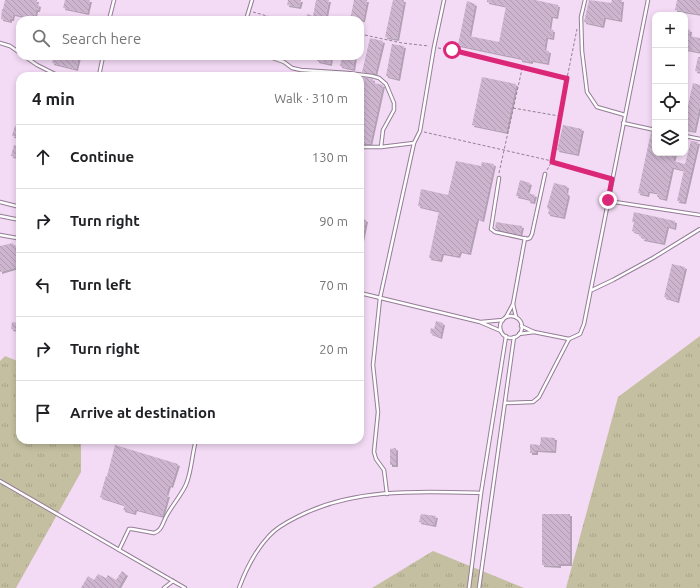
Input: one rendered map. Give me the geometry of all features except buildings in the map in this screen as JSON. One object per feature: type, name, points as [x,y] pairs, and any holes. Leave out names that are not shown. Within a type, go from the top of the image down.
[{"type":"lane","points":[[110,16],[114,0]]},
{"type":"lane","points":[[247,16],[252,0]]},
{"type":"lane","points":[[387,494],[384,470],[376,459],[374,452],[378,412],[373,365],[380,298],[414,143],[420,131],[434,47],[444,0]]},
{"type":"lane","points":[[585,0],[581,17],[581,40],[588,92],[597,107],[625,115]]},
{"type":"lane","points":[[521,326],[534,332],[569,339],[580,334],[584,324],[592,290],[612,179],[648,0]]},
{"type":"lane","points":[[0,43],[10,46],[16,50]]},
{"type":"lane","points":[[30,60],[51,72]]},
{"type":"lane","points":[[100,72],[102,60]]},
{"type":"lane","points":[[278,60],[292,68],[300,70],[332,72]]},
{"type":"lane","points":[[364,75],[380,78],[386,84],[394,103],[394,110],[383,130],[382,147]]},
{"type":"lane","points":[[623,123],[652,129]]},
{"type":"lane","points":[[688,137],[700,139]]},
{"type":"lane","points":[[364,147],[382,147],[414,143]]},
{"type":"lane","points":[[499,178],[491,229],[495,232],[530,238],[545,174]]},
{"type":"lane","points":[[608,200],[700,215]]},
{"type":"lane","points":[[0,202],[16,206]]},
{"type":"lane","points":[[0,216],[16,219]]},
{"type":"lane","points":[[592,290],[653,258],[700,229]]},
{"type":"lane","points":[[0,235],[16,238]]},
{"type":"lane","points":[[480,322],[502,320],[506,317],[513,304],[525,238]]},
{"type":"lane","points":[[364,294],[480,322],[506,336],[514,337],[518,334],[534,332]]},
{"type":"lane","points":[[513,304],[516,318],[519,320],[521,326],[518,334]]},
{"type":"lane","points":[[506,317],[513,316],[516,318]]},
{"type":"lane","points":[[501,332],[500,325],[502,320]]},
{"type":"lane","points":[[470,588],[481,493],[506,336]]},
{"type":"lane","points":[[479,588],[514,337]]},
{"type":"lane","points":[[505,403],[533,402],[539,396],[569,339]]},
{"type":"lane","points":[[120,550],[129,529],[132,528],[154,533],[158,532],[161,528],[165,518],[186,485],[191,469],[195,444]]},
{"type":"lane","points":[[0,481],[184,588]]},
{"type":"lane","points":[[239,588],[247,568],[270,535],[288,522],[313,509],[370,495],[428,491],[481,493]]},
{"type":"lane","points":[[164,588],[173,581]]},
{"type":"path","points":[[248,11],[266,16]]},
{"type":"path","points":[[545,174],[552,162],[577,28]]},
{"type":"path","points":[[364,35],[402,43],[452,50],[567,78]]},
{"type":"path","points":[[499,178],[500,167],[522,68]]},
{"type":"path","points":[[513,108],[560,116]]},
{"type":"path","points":[[420,131],[504,150],[612,179]]},
{"type":"green space","points":[[700,336],[700,588],[566,588],[618,397]]},
{"type":"green space","points":[[5,356],[16,360],[16,444],[81,444],[81,472],[16,588],[0,588],[0,361]]},
{"type":"green space","points":[[433,551],[524,588],[372,588]]},
{"type":"route","points":[[452,50],[524,69],[567,78],[552,162],[612,179],[608,200]]}]
